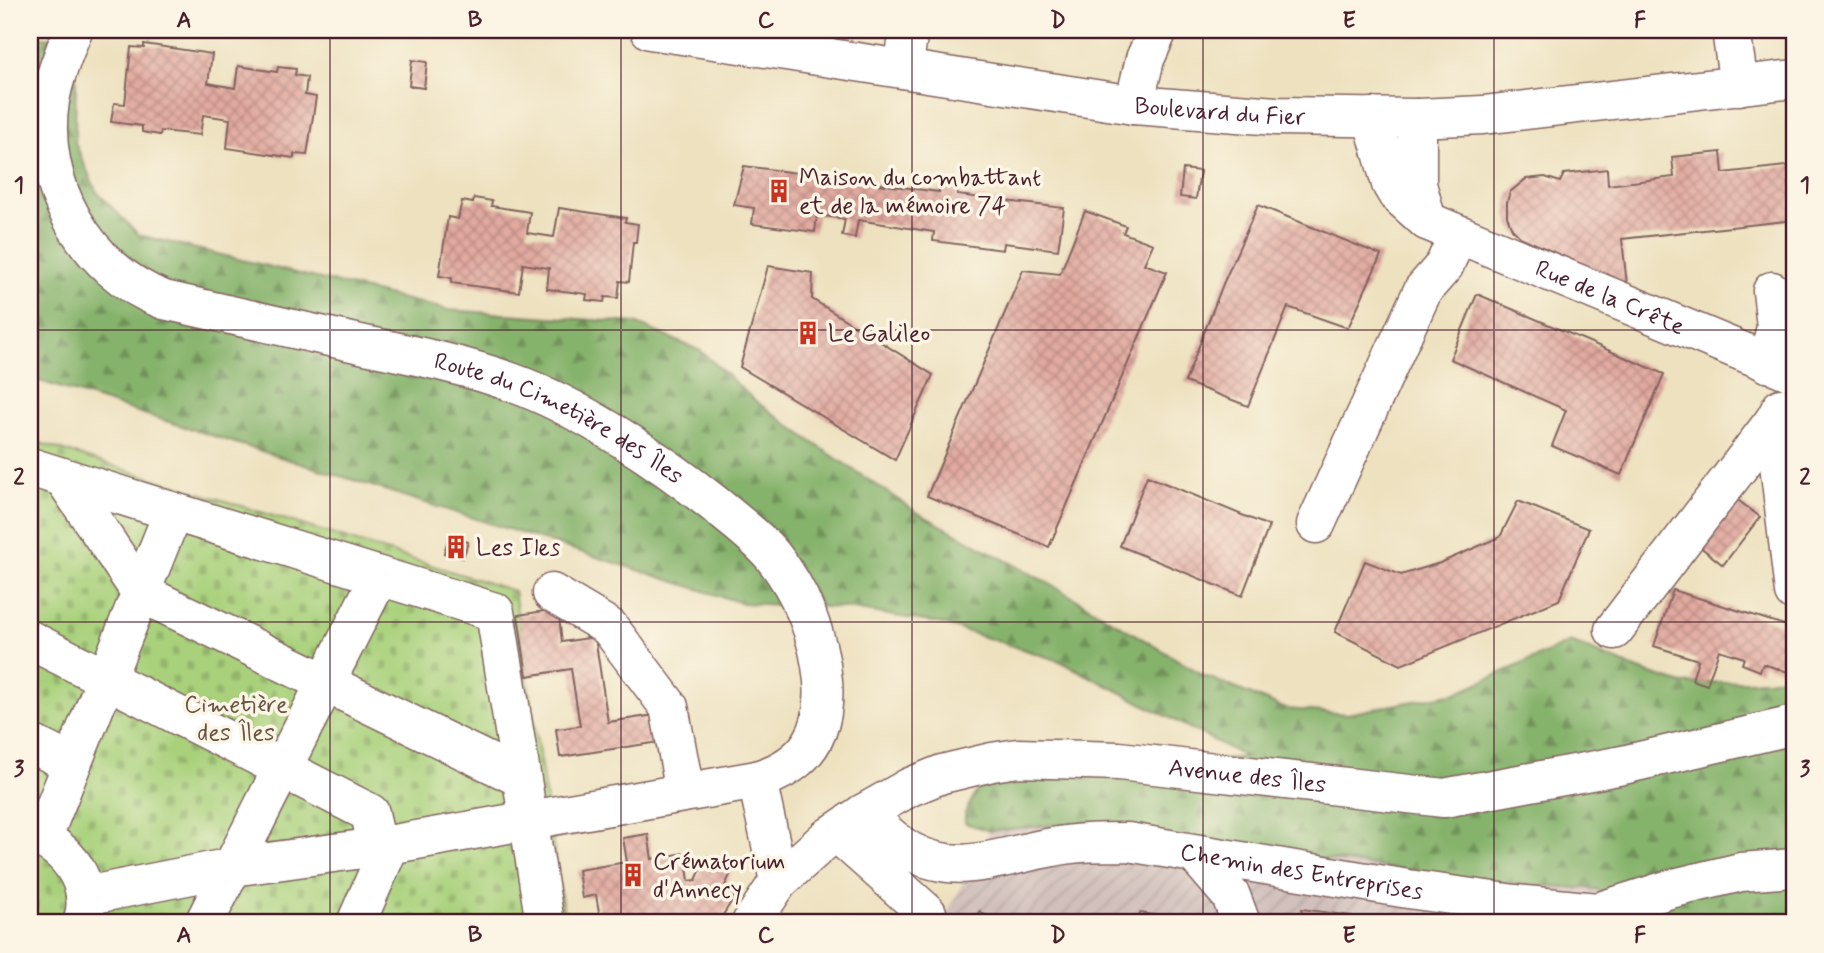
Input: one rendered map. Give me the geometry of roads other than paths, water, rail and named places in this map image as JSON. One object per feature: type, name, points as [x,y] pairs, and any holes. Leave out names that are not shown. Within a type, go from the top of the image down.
[{"type":"street","name":"Route du Cimetière des Îles","points":[[73,30],[56,77],[48,129],[53,169],[65,206],[93,250],[129,282],[164,300],[460,366],[524,387],[588,420],[645,454],[751,533],[790,581],[815,636],[821,666],[823,712],[819,728],[802,756],[789,767],[757,780],[383,846],[232,867],[83,909]]},
{"type":"street","name":"Boulevard du Fier","points":[[650,30],[699,34],[1135,105],[1276,116],[1417,118],[1483,115],[1794,79]]},
{"type":"street","points":[[903,69],[909,30]]},
{"type":"street","points":[[1135,105],[1145,59],[1158,30]]},
{"type":"street","points":[[1731,30],[1739,86]]},
{"type":"street","name":"Rue de la Crête","points":[[1372,117],[1391,184],[1397,194],[1442,228],[1785,372]]},
{"type":"street","points":[[1317,524],[1423,289],[1444,266],[1442,228],[1417,184],[1417,118]]},
{"type":"street","points":[[1772,291],[1785,372],[1782,440],[1794,592]]},
{"type":"street","points":[[1614,630],[1782,440]]},
{"type":"street","points":[[46,472],[495,612],[522,778],[539,818],[545,923]]},
{"type":"street","points":[[46,472],[141,593],[522,778]]},
{"type":"street","points":[[83,909],[79,875],[68,857],[51,843],[36,836],[72,764],[173,512]]},
{"type":"street","points":[[204,923],[379,577]]},
{"type":"street","points":[[552,593],[610,627],[670,707],[685,792]]},
{"type":"street","points":[[30,640],[370,813],[383,846],[356,923]]},
{"type":"street","name":"Avenue des Îles","points":[[751,923],[779,881],[850,823],[911,787],[967,766],[1018,758],[1119,761],[1444,798],[1623,765],[1794,725]]},
{"type":"street","points":[[30,743],[72,764]]},
{"type":"street","points":[[757,780],[779,881]]},
{"type":"street","points":[[850,823],[927,913]]},
{"type":"street","name":"Chemin des Entreprises","points":[[850,823],[908,850],[946,862],[986,863],[1050,847],[1128,842],[1408,889],[1604,917],[1670,889],[1741,872],[1794,868]]},
{"type":"street","points":[[1195,854],[1231,896],[1241,923]]},
{"type":"place","name":"Maison du combattant et de la mémoire 74","points":[[779,191]]},
{"type":"place","name":"Le Galileo","points":[[808,333]]},
{"type":"place","name":"Les Iles","points":[[456,547]]},
{"type":"place","name":"Crématorium d'Annecy","points":[[633,875]]},
{"type":"park label","name":"Cimetière des Îles","points":[[236,718]]}]
